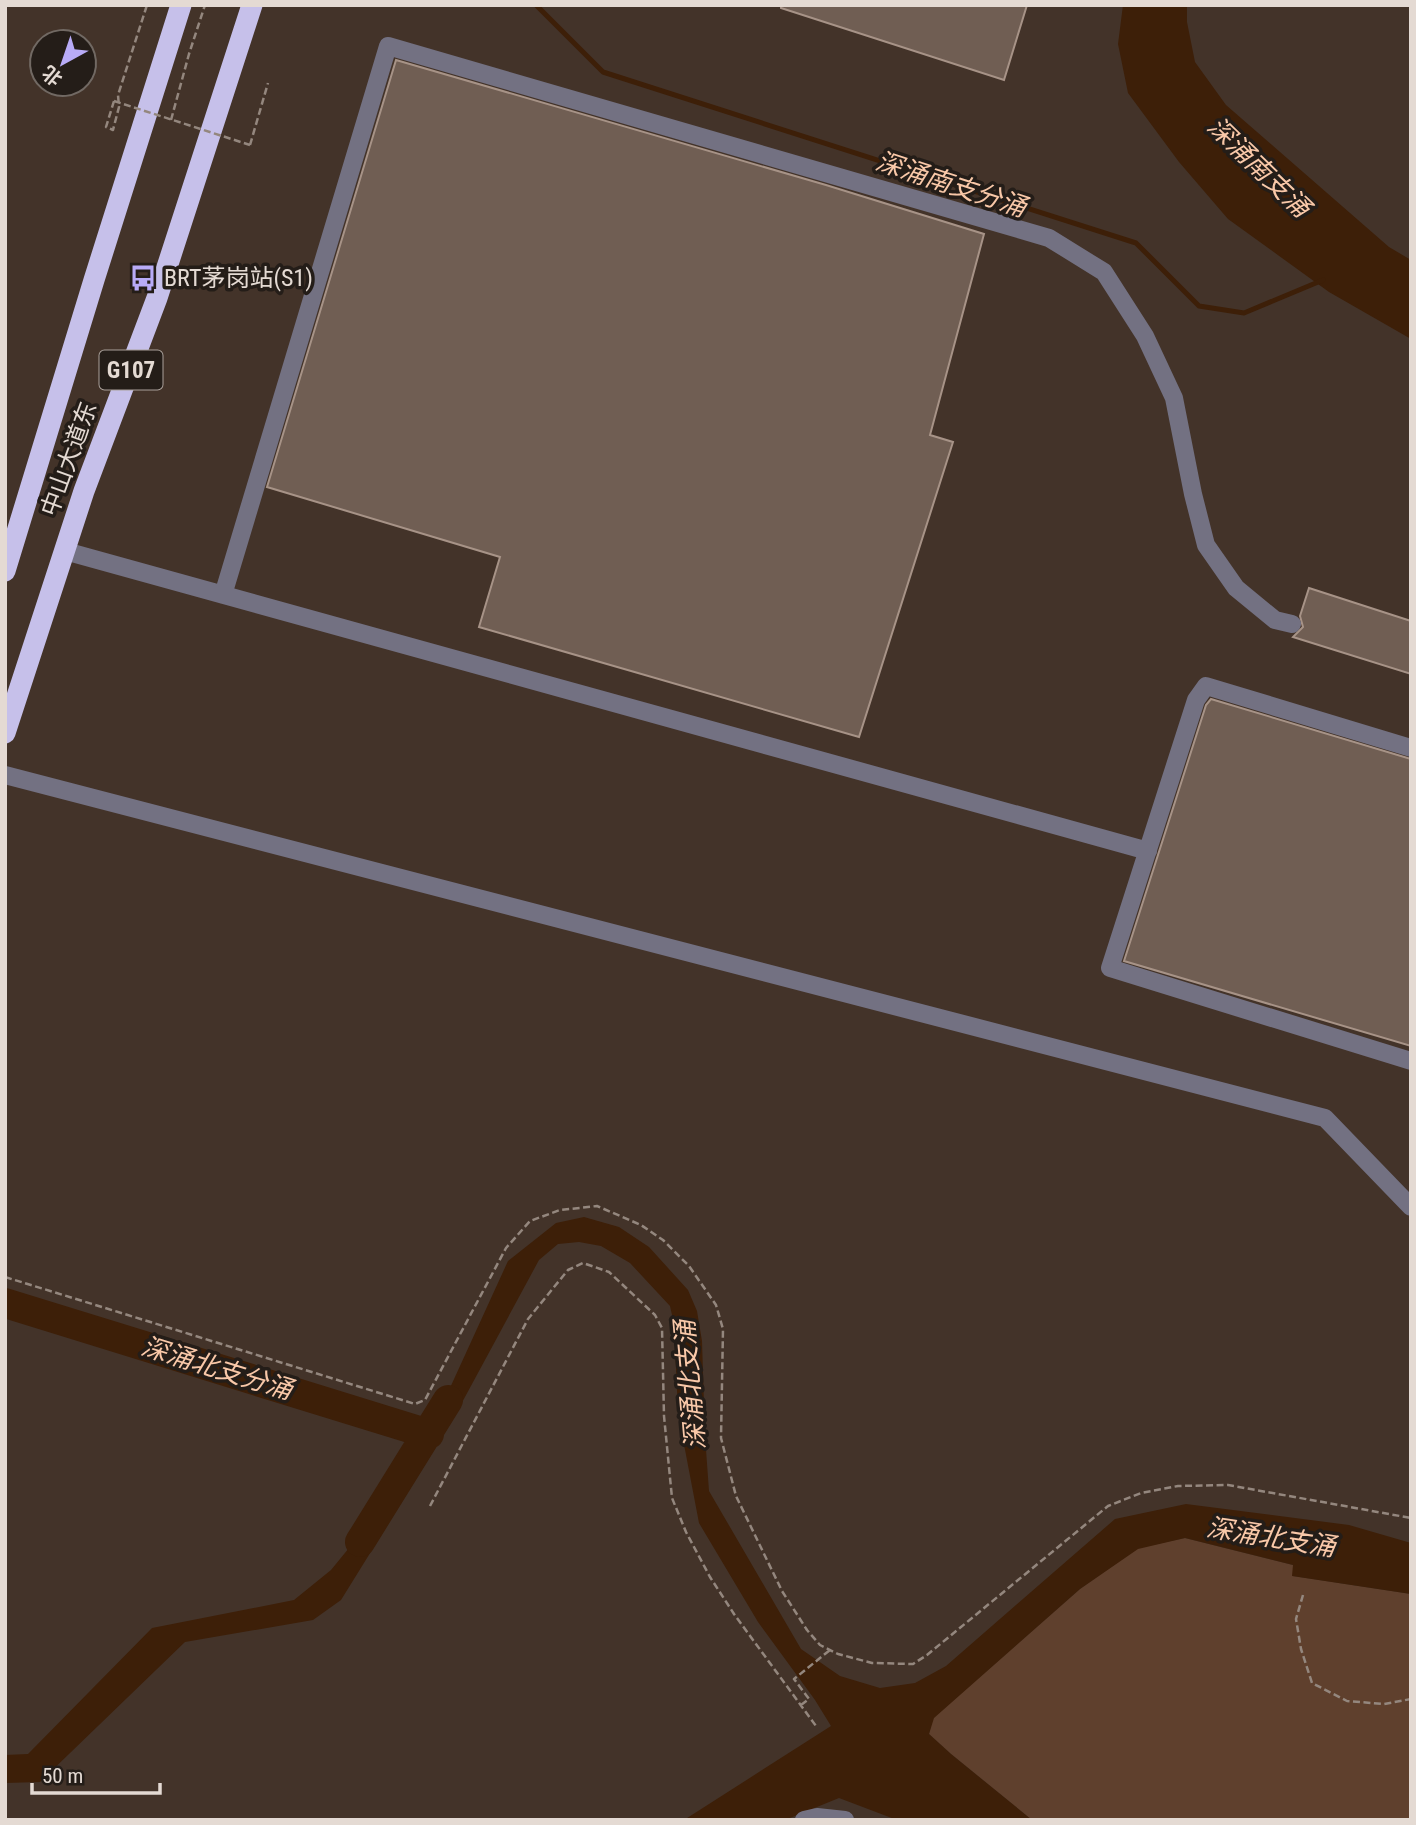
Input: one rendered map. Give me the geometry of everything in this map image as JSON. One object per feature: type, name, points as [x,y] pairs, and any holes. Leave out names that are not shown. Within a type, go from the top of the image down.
[{"type":"highway","name":"中山大道东","points":[[5,571],[181,5]]},
{"type":"highway","name":"中山大道东","points":[[5,733],[84,492],[157,298],[252,5]]},
{"type":"street","points":[[223,596],[388,46],[1049,238],[1104,272],[1145,336],[1174,398],[1206,545],[1236,588],[1275,620],[1292,624]]},
{"type":"street","points":[[65,551],[1148,850]]},
{"type":"street","points":[[1411,748],[1206,686],[1196,701],[1110,968],[1411,1061]]},
{"type":"street","points":[[5,775],[1325,1118],[1411,1207]]},
{"type":"street","points":[[804,1820],[817,1817],[845,1820]]},
{"type":"path","points":[[147,5],[118,95],[120,107],[113,130],[106,127],[114,101],[171,120],[250,145],[268,83]]},
{"type":"path","points":[[171,120],[188,54],[205,5]]},
{"type":"path","points":[[5,1277],[415,1404],[425,1400],[506,1248],[530,1221],[560,1210],[597,1206],[641,1225],[663,1240],[690,1266],[716,1305],[723,1329],[721,1438],[736,1496],[782,1591],[820,1645],[872,1663],[913,1664],[927,1656],[1108,1506],[1141,1493],[1178,1486],[1228,1485],[1411,1518]]},
{"type":"path","points":[[430,1506],[528,1319],[568,1270],[583,1263],[609,1272],[655,1315],[662,1328],[664,1416],[672,1498],[686,1532],[733,1614],[816,1726]]},
{"type":"path","points":[[1303,1595],[1296,1619],[1301,1649],[1312,1683],[1347,1701],[1384,1704],[1411,1699]]},
{"type":"path","points":[[800,1705],[809,1699],[794,1679],[830,1650]]},
{"type":"shaded area","points":[[1185,1538],[1293,1565],[1293,1576],[1411,1594],[1411,1820],[1032,1820],[929,1734],[933,1718],[1080,1589],[1138,1548]]},
{"type":"water","name":"深涌南支涌","points":[[1123,5],[1187,5],[1187,22],[1195,62],[1226,105],[1389,247],[1411,260],[1411,339],[1329,292],[1228,219],[1179,162],[1128,93],[1118,44]]},
{"type":"water","points":[[584,1217],[619,1227],[649,1247],[688,1290],[697,1311],[702,1341],[709,1491],[801,1649],[840,1676],[880,1688],[915,1683],[946,1666],[1115,1519],[1186,1504],[1349,1525],[1411,1543],[1411,1594],[1292,1576],[1293,1565],[1185,1538],[1138,1549],[1080,1589],[934,1718],[929,1734],[1032,1820],[897,1820],[839,1798],[785,1820],[684,1820],[831,1726],[758,1622],[699,1523],[678,1413],[674,1324],[670,1306],[630,1263],[601,1246],[579,1242],[558,1244],[539,1260],[452,1421],[341,1600],[313,1620],[185,1642],[40,1782],[5,1783],[5,1755],[28,1754],[152,1628],[294,1600],[331,1570],[412,1471],[508,1261],[556,1223]]},
{"type":"building","points":[[781,5],[1027,5],[1004,80],[781,8]]},
{"type":"building","points":[[396,60],[826,185],[984,234],[930,435],[953,442],[859,737],[479,627],[500,557],[267,487]]},
{"type":"building","points":[[1309,588],[1411,621],[1411,674],[1293,637],[1303,627],[1300,616]]},
{"type":"building","points":[[1211,699],[1411,759],[1411,1046],[1124,961],[1206,705]]},
{"type":"waterway","name":"深涌南支分涌","points":[[536,5],[603,72],[1136,243],[1199,306],[1244,313],[1323,280]]},
{"type":"waterway","name":"深涌北支分涌","points":[[5,1303],[429,1434]]},
{"type":"waterway","name":"深涌北支涌","points":[[360,1542],[448,1400]]},
{"type":"place","name":"BRT茅岗站(S1)","points":[[143,278]]}]
